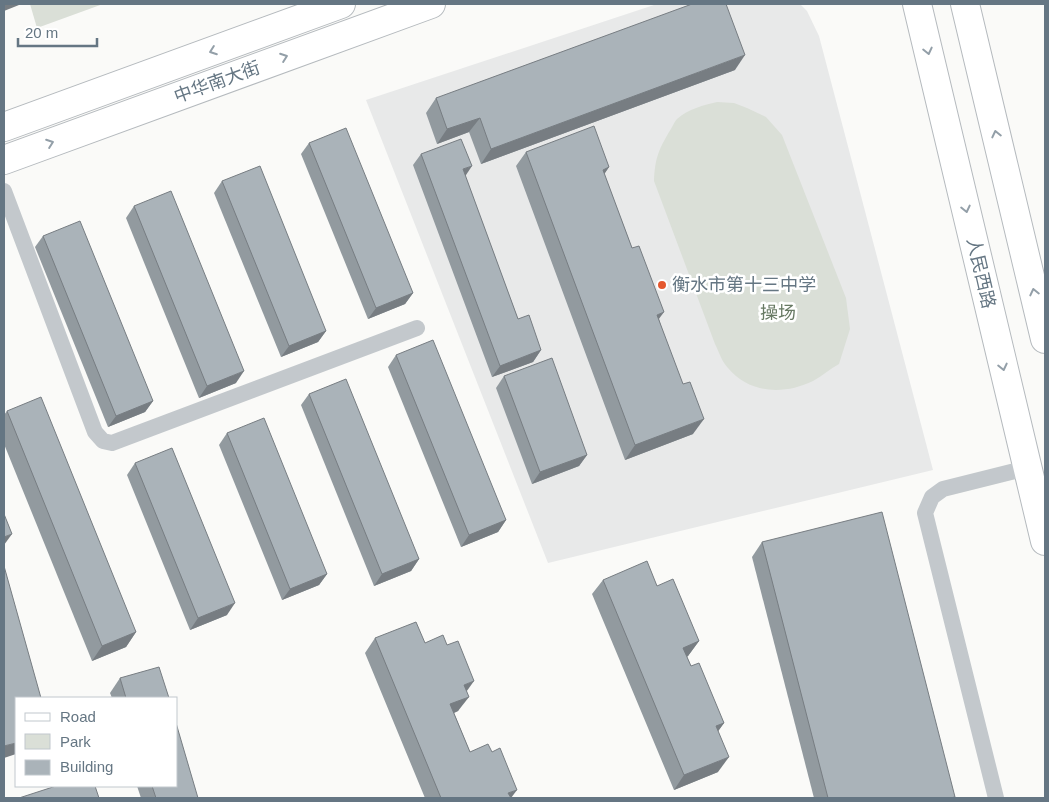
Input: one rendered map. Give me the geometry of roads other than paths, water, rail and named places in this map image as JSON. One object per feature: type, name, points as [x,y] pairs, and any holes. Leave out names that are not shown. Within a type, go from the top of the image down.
[{"type":"main road","name":"中华南大街","points":[[4,127],[341,4]]},
{"type":"main road","name":"中华南大街","points":[[4,160],[431,4]]},
{"type":"main road","name":"人民西路","points":[[917,4],[1045,541]]},
{"type":"main road","points":[[965,4],[1045,340]]},
{"type":"lane","points":[[4,191],[95,432],[103,441],[112,443],[417,328]]},
{"type":"lane","points":[[996,798],[925,513],[932,498],[943,489],[1027,468]]},
{"type":"place","name":"衡水市第十三中学","points":[[662,285]]},
{"type":"park label","name":"操场","points":[[778,313]]}]
